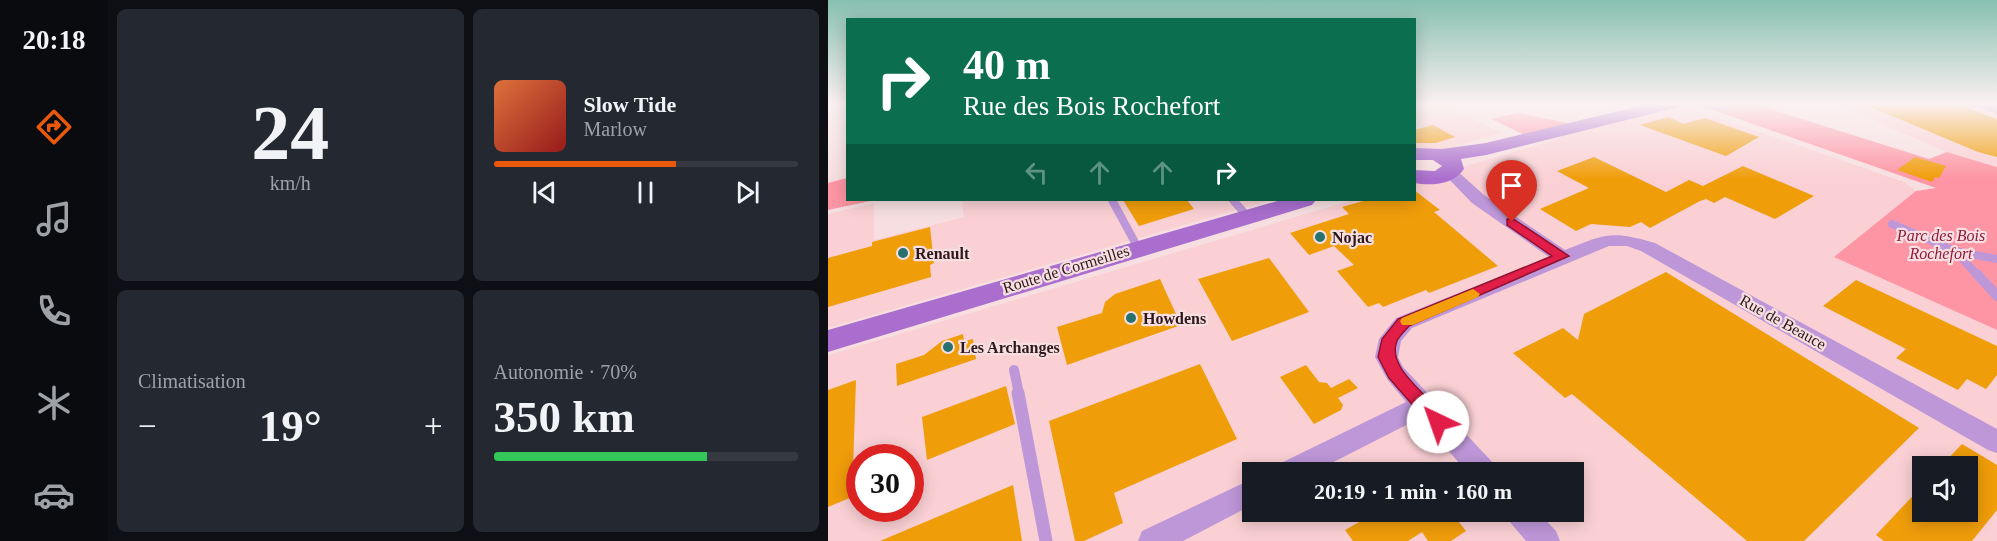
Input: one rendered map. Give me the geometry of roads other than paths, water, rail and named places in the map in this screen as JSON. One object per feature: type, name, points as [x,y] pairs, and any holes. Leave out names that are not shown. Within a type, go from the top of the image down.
[{"type":"main road","points":[[1417,153],[1438,169],[1486,149],[1570,128]]},
{"type":"main road","name":"Route de Cormeilles","points":[[828,341],[1138,248],[1240,208],[1296,201]]},
{"type":"street","points":[[1438,169],[1562,256]]},
{"type":"street","name":"Rue de Beauce","points":[[1423,405],[1395,373],[1386,357],[1390,339],[1404,323],[1562,256],[1607,240],[1628,241],[1648,247],[1997,442]]},
{"type":"street","points":[[1309,462],[1423,405],[1475,462]]},
{"type":"street","points":[[1153,541],[1242,496]]},
{"type":"street","points":[[1528,522],[1545,541]]},
{"type":"lane","points":[[1113,201],[1138,248]]},
{"type":"lane","points":[[1892,224],[1957,254],[1997,259]]},
{"type":"lane","points":[[1957,254],[1997,296]]},
{"type":"lane","points":[[1014,370],[1046,541]]},
{"type":"place","name":"Nojac","points":[[1320,237]]},
{"type":"place","name":"Renault","points":[[903,253]]},
{"type":"place","name":"Howdens","points":[[1131,318]]},
{"type":"place","name":"Les Archanges","points":[[948,347]]},
{"type":"park label","name":"Parc des Bois Rochefort","points":[[1941,244]]}]
